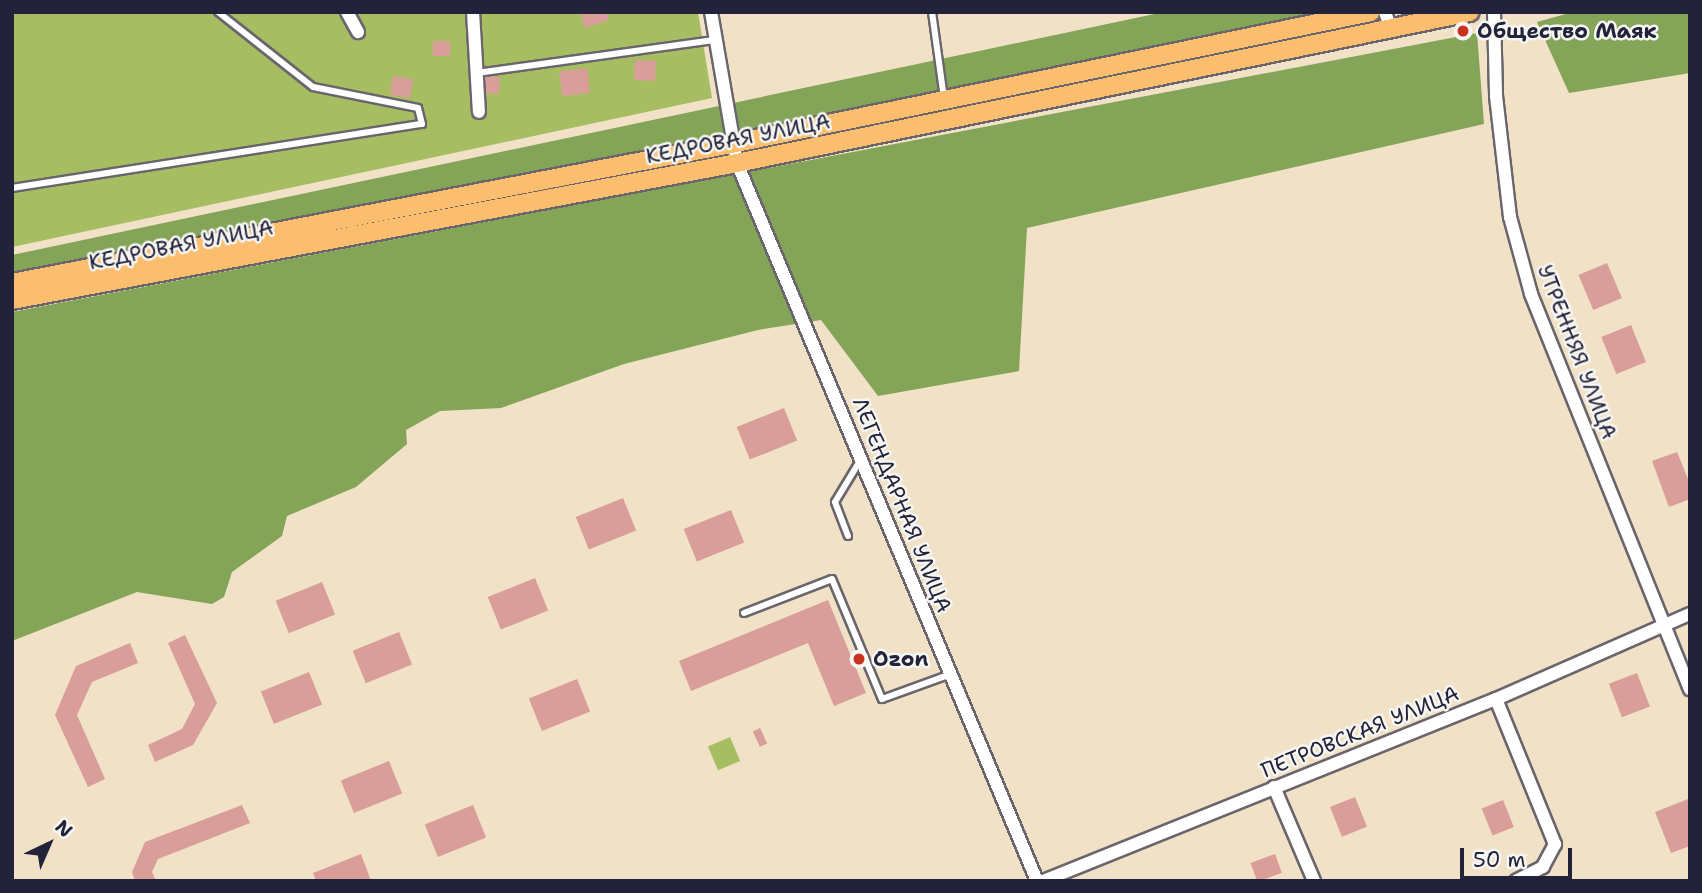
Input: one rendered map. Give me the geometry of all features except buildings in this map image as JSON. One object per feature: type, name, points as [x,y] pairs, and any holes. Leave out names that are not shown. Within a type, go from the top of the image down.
[{"type":"main road","name":"КЕДРОВАЯ УЛИЦА","points":[[12,284],[731,144],[1371,12]]},
{"type":"main road","name":"КЕДРОВАЯ УЛИЦА","points":[[12,300],[737,163],[1388,20],[1471,12]]},
{"type":"street","points":[[348,12],[358,32]]},
{"type":"street","points":[[473,12],[479,112]]},
{"type":"street","name":"ЛЕГЕНДАРНАЯ УЛИЦА","points":[[710,12],[717,40],[731,144],[737,163],[1037,881]]},
{"type":"street","name":"УТРЕННЯЯ УЛИЦА","points":[[1494,12],[1496,96],[1510,217],[1531,294],[1690,690]]},
{"type":"street","name":"ПЕТРОВСКАЯ УЛИЦА","points":[[1043,881],[1496,699],[1690,614]]},
{"type":"street","points":[[1496,699],[1555,844],[1543,867],[1516,881]]},
{"type":"street","points":[[1274,787],[1314,881]]},
{"type":"lane","points":[[221,15],[231,12]]},
{"type":"lane","points":[[932,12],[944,100]]},
{"type":"lane","points":[[12,188],[422,124],[418,108],[313,87],[221,15]]},
{"type":"lane","points":[[477,73],[717,40]]},
{"type":"lane","points":[[848,536],[835,502],[862,457]]},
{"type":"lane","points":[[744,613],[832,579],[882,699],[951,674]]},
{"type":"green space","points":[[12,12],[698,12],[712,98],[12,247]]},
{"type":"green space","points":[[1164,12],[1355,12],[12,279],[12,255]]},
{"type":"green space","points":[[1573,12],[1690,12],[1690,73],[1569,93],[1537,22]]},
{"type":"green space","points":[[1477,33],[1484,124],[1027,228],[1019,371],[878,396],[821,320],[758,330],[624,364],[501,408],[440,411],[406,430],[407,444],[356,487],[287,516],[282,536],[232,572],[224,597],[212,604],[137,592],[12,641],[12,312]]},
{"type":"green space","points":[[730,737],[740,761],[718,770],[708,746]]},
{"type":"place","name":"Общество Маяк","points":[[1463,31]]},
{"type":"place","name":"Ozon","points":[[859,659]]}]
